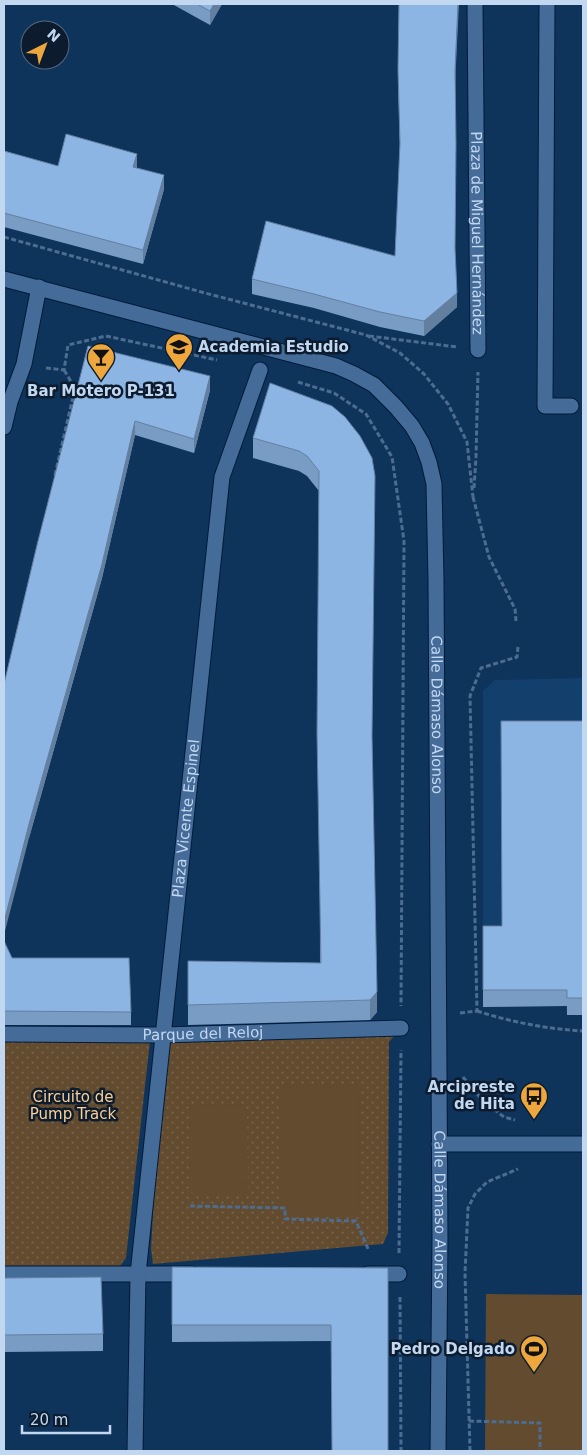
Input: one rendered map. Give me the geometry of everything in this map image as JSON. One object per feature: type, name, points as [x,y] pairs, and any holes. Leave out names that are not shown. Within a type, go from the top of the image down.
[{"type":"street","name":"Plaza de Miguel Hernández","points":[[475,4],[478,350]]},
{"type":"street","points":[[547,4],[545,406],[571,406]]},
{"type":"street","name":"Calle Dámaso Alonso","points":[[4,278],[336,366],[374,385],[412,426],[422,443],[434,484],[436,561],[440,1256],[438,1451]]},
{"type":"street","points":[[4,427],[7,402],[24,364],[39,287]]},
{"type":"street","name":"Plaza Vicente Espinel","points":[[135,1451],[138,1274],[222,477],[260,370]]},
{"type":"street","name":"Parque del Reloj","points":[[4,1034],[163,1035],[401,1028]]},
{"type":"street","points":[[439,1144],[583,1144]]},
{"type":"street","points":[[4,1274],[206,1274]]},
{"type":"street","points":[[350,1274],[399,1274]]},
{"type":"path","points":[[4,237],[205,293],[366,335],[400,353],[424,374],[448,404],[466,442],[473,497],[489,557],[515,609],[516,621]]},
{"type":"path","name":"Plaza de Miguel Hernández","points":[[366,335],[478,350]]},
{"type":"path","points":[[53,483],[75,388],[64,370],[68,345],[106,336],[222,362]]},
{"type":"path","points":[[473,497],[476,457],[478,350]]},
{"type":"path","points":[[37,367],[64,370]]},
{"type":"path","points":[[297,382],[334,393],[366,414],[392,457],[404,540],[399,1274],[401,1451]]},
{"type":"path","points":[[477,1011],[470,696],[481,668],[517,656],[518,647]]},
{"type":"path","points":[[456,1014],[477,1011],[498,1018],[557,1030],[583,1031]]},
{"type":"path","points":[[459,1074],[483,1101],[504,1117],[518,1120],[517,1143]]},
{"type":"path","points":[[470,1451],[465,1273],[468,1208],[475,1194],[487,1182],[515,1169],[525,1169]]},
{"type":"path","points":[[190,1206],[285,1208],[285,1219],[356,1221],[379,1274]]},
{"type":"path","points":[[469,1421],[540,1423],[540,1451]]},
{"type":"shaded area","points":[[583,678],[583,1015],[567,1015],[566,1006],[483,1007],[483,691],[495,680]]},
{"type":"green space","points":[[401,1028],[389,1042],[388,1233],[383,1244],[153,1264],[151,1249],[163,1035]]},
{"type":"green space","name":"Circuito de Pump Track","points":[[4,1034],[150,1041],[126,1258],[114,1274],[4,1274]]},
{"type":"green space","points":[[281,1084],[360,1085],[359,1217],[281,1217]]},
{"type":"green space","points":[[242,1105],[247,1110],[248,1190],[243,1196],[196,1196],[189,1190],[189,1112],[195,1106]]},
{"type":"green space","name":"Pedro Delgado","points":[[486,1294],[583,1295],[583,1451],[485,1451]]},
{"type":"building","points":[[197,4],[214,4],[210,11]]},
{"type":"building","points":[[399,4],[458,4],[455,70],[455,248],[457,293],[424,321],[380,312],[252,279],[266,221],[395,256],[400,143]]},
{"type":"building","points":[[66,134],[137,154],[133,167],[164,175],[143,250],[4,213],[4,151],[58,166]]},
{"type":"building","points":[[88,346],[210,376],[194,439],[135,421],[102,564],[29,824],[4,922],[4,684]]},
{"type":"building","points":[[270,383],[332,406],[345,417],[360,436],[372,458],[375,476],[372,736],[377,992],[370,1000],[188,1005],[188,961],[321,963],[317,733],[319,471],[307,456],[299,451],[253,438]]},
{"type":"building","points":[[501,721],[583,721],[583,998],[567,998],[567,990],[483,990],[483,926],[502,926]]},
{"type":"building","points":[[4,941],[12,958],[129,958],[131,1012],[4,1011]]},
{"type":"building","points":[[172,1267],[388,1268],[388,1451],[332,1451],[331,1325],[172,1325]]},
{"type":"building","points":[[101,1277],[103,1334],[4,1335],[4,1278]]},
{"type":"place","name":"Academia Estudio","points":[[179,371]]},
{"type":"place","name":"Bar Motero P-131","points":[[101,381]]},
{"type":"place","name":"Arcipreste de Hita","points":[[534,1120]]},
{"type":"place","name":"Pedro Delgado","points":[[534,1373]]}]
